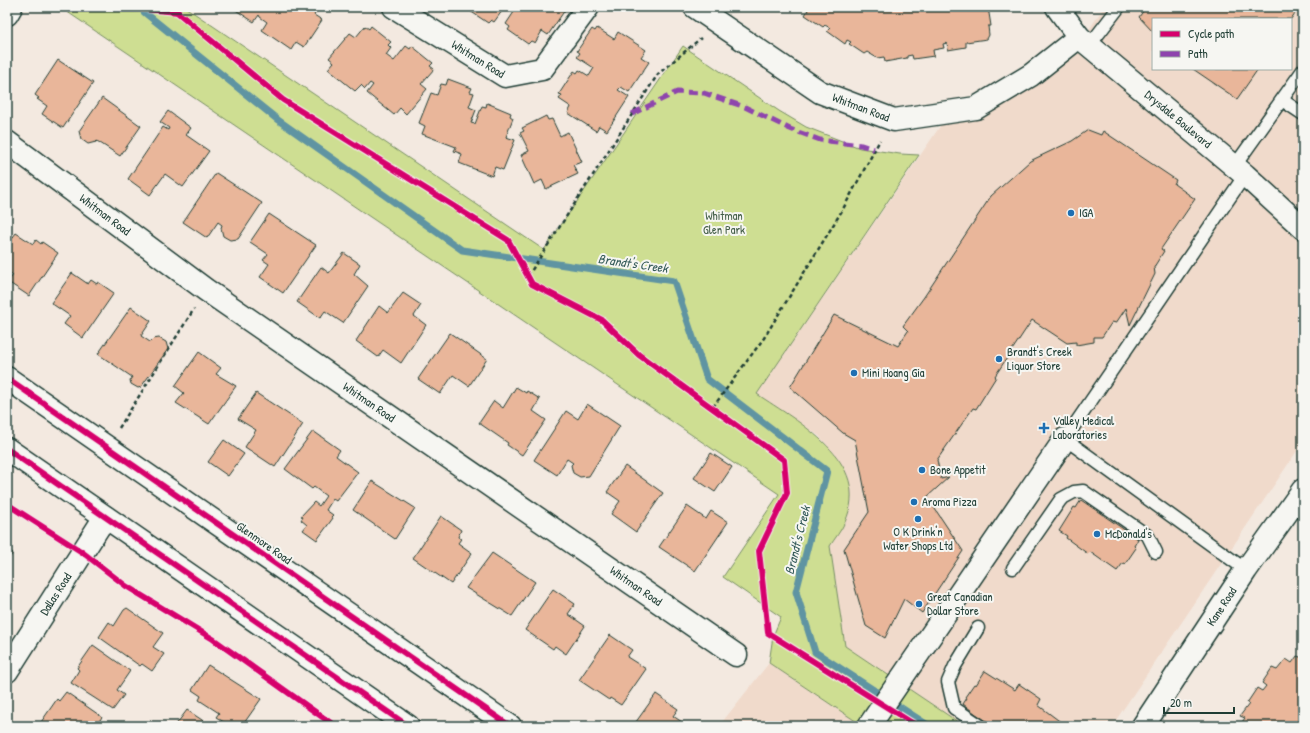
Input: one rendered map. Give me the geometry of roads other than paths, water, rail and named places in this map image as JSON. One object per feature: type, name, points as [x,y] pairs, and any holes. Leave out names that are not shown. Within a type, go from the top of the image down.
[{"type":"street","points":[[7,14],[11,7]]},
{"type":"street","name":"Whitman Road","points":[[394,7],[505,76],[542,69],[588,7]]},
{"type":"street","name":"Drysdale Boulevard","points":[[1057,7],[1084,42],[1239,171],[1303,228]]},
{"type":"street","name":"Whitman Road","points":[[705,12],[820,92],[894,120],[976,108],[1084,42]]},
{"type":"street","name":"Whitman Road","points":[[7,142],[206,290],[736,655]]},
{"type":"street","name":"Glenmore Road","points":[[7,378],[510,726]]},
{"type":"street","points":[[869,726],[1065,438]]},
{"type":"street","points":[[7,449],[408,726]]},
{"type":"street","name":"Kane Road","points":[[1143,726],[1246,570],[1303,490]]},
{"type":"street","name":"Dallas Road","points":[[7,671],[105,517]]},
{"type":"lane","points":[[1084,42],[1119,7]]},
{"type":"lane","points":[[1246,570],[1065,438],[1239,171],[1282,100],[1303,70]]},
{"type":"lane","points":[[1282,100],[1303,114]]},
{"type":"lane","points":[[1013,568],[1061,499],[1074,492],[1083,491],[1148,536],[1156,552]]},
{"type":"lane","points":[[978,628],[955,666],[948,682],[954,708],[981,726]]},
{"type":"waterway","name":"Brandt's Creek","points":[[145,7],[144,12],[278,120],[462,250],[674,281],[707,379],[827,471],[796,592],[815,652],[929,726]]},
{"type":"place","name":"IGA","points":[[1071,213]]},
{"type":"place","name":"Brandt's Creek Liquor Store","points":[[999,359]]},
{"type":"place","name":"Mini Hoang Gia","points":[[854,373]]},
{"type":"place","name":"Valley Medical Laboratories","points":[[1044,428]]},
{"type":"place","name":"Bone Appetit","points":[[922,470]]},
{"type":"place","name":"Aroma Pizza","points":[[914,502]]},
{"type":"place","name":"O K Drink'n Water Shops Ltd","points":[[918,519]]},
{"type":"place","name":"McDonald's","points":[[1097,534]]},
{"type":"place","name":"Great Canadian Dollar Store","points":[[919,604]]},
{"type":"park label","name":"Whitman Glen Park","points":[[724,223]]}]
